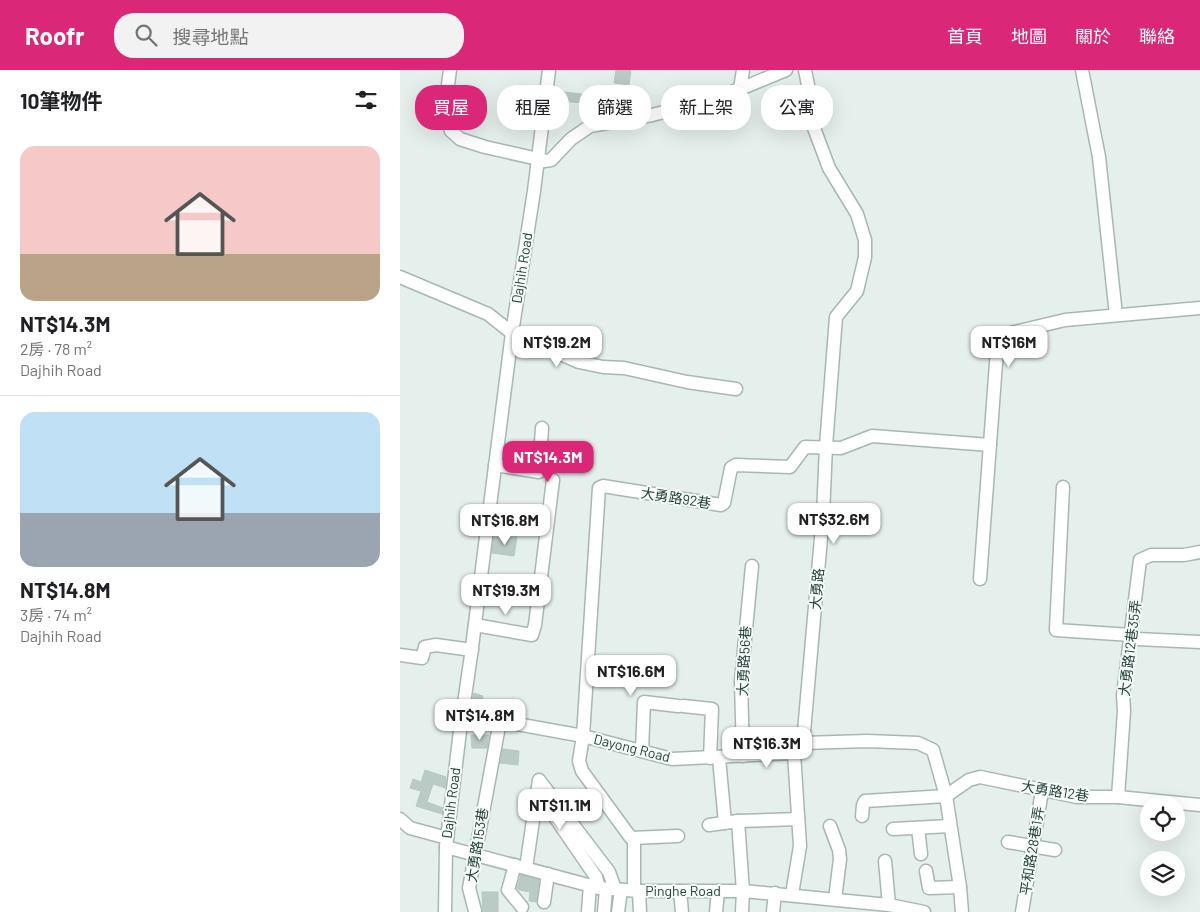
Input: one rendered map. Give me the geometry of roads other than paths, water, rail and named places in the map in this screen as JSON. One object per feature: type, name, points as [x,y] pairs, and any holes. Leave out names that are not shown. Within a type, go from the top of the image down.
[{"type":"street","points":[[450,70],[446,100],[447,120],[451,131],[460,139],[538,161],[551,160],[571,139],[590,126],[661,113]]},
{"type":"street","name":"Dajhih Road","points":[[445,912],[447,842],[462,710],[472,650],[512,332],[538,161],[549,70]]},
{"type":"street","points":[[741,85],[743,70]]},
{"type":"street","points":[[749,85],[784,70]]},
{"type":"street","name":"大勇路","points":[[803,743],[823,515],[832,346],[836,317],[856,291],[865,257],[865,240],[856,214],[828,168],[814,128],[805,70]]},
{"type":"street","points":[[1082,70],[1099,157],[1116,315]]},
{"type":"street","points":[[400,277],[488,314],[512,332],[579,362],[602,367],[624,368],[687,382],[736,389]]},
{"type":"street","points":[[980,579],[998,336],[1065,320],[1200,308]]},
{"type":"street","points":[[495,466],[539,472],[542,428]]},
{"type":"street","name":"大勇路92巷","points":[[583,736],[599,488],[603,486],[722,505],[731,468],[736,465],[790,467],[805,447],[826,446],[841,448],[872,436],[990,445]]},
{"type":"street","points":[[475,625],[532,635],[535,625],[553,480]]},
{"type":"street","points":[[1063,487],[1056,630],[1131,635],[1137,639],[1200,642]]},
{"type":"street","name":"大勇路12巷35弄","points":[[1118,797],[1124,711],[1123,695],[1140,560],[1151,555],[1184,555],[1200,552]]},
{"type":"street","name":"大勇路56巷","points":[[743,756],[741,681],[752,566]]},
{"type":"street","points":[[400,655],[422,658],[425,647],[436,645],[472,650]]},
{"type":"street","points":[[642,750],[644,702],[712,709],[714,758],[731,822],[743,891],[742,912]]},
{"type":"street","name":"Dayong Road","points":[[462,710],[500,721],[583,736],[672,759],[794,753]]},
{"type":"street","name":"大勇路153巷","points":[[475,910],[470,888],[500,721]]},
{"type":"street","points":[[583,736],[579,761],[582,771],[631,838],[678,836]]},
{"type":"street","points":[[792,894],[800,846],[794,753],[803,743],[867,741],[918,743],[933,750],[946,796],[962,912]]},
{"type":"street","name":"大勇路12巷","points":[[946,796],[969,780],[980,777],[1077,797],[1118,797],[1200,806]]},
{"type":"street","points":[[522,907],[508,890],[520,867],[537,791],[596,877],[615,889],[640,912]]},
{"type":"street","name":"平和路28巷1弄","points":[[1022,912],[1042,791]]},
{"type":"street","points":[[862,816],[865,801],[946,796]]},
{"type":"street","name":"Pinghe Road","points":[[400,819],[410,828],[475,855],[615,889],[743,891],[792,894],[835,900],[871,908],[889,905],[924,912]]},
{"type":"street","points":[[709,825],[731,822],[798,819]]},
{"type":"street","points":[[830,826],[840,860],[835,900]]},
{"type":"street","points":[[893,829],[950,826]]},
{"type":"street","points":[[918,828],[921,854]]},
{"type":"street","points":[[604,912],[615,889],[634,838]]},
{"type":"street","points":[[1008,842],[1055,850]]},
{"type":"street","points":[[885,861],[889,905]]},
{"type":"street","points":[[926,871],[929,888],[960,887]]},
{"type":"street","points":[[544,902],[548,874]]},
{"type":"street","points":[[588,912],[615,889]]},
{"type":"street","points":[[615,889],[618,912]]},
{"type":"street","points":[[680,891],[682,912]]},
{"type":"street","points":[[716,912],[718,891]]},
{"type":"street","points":[[773,912],[775,893]]}]
